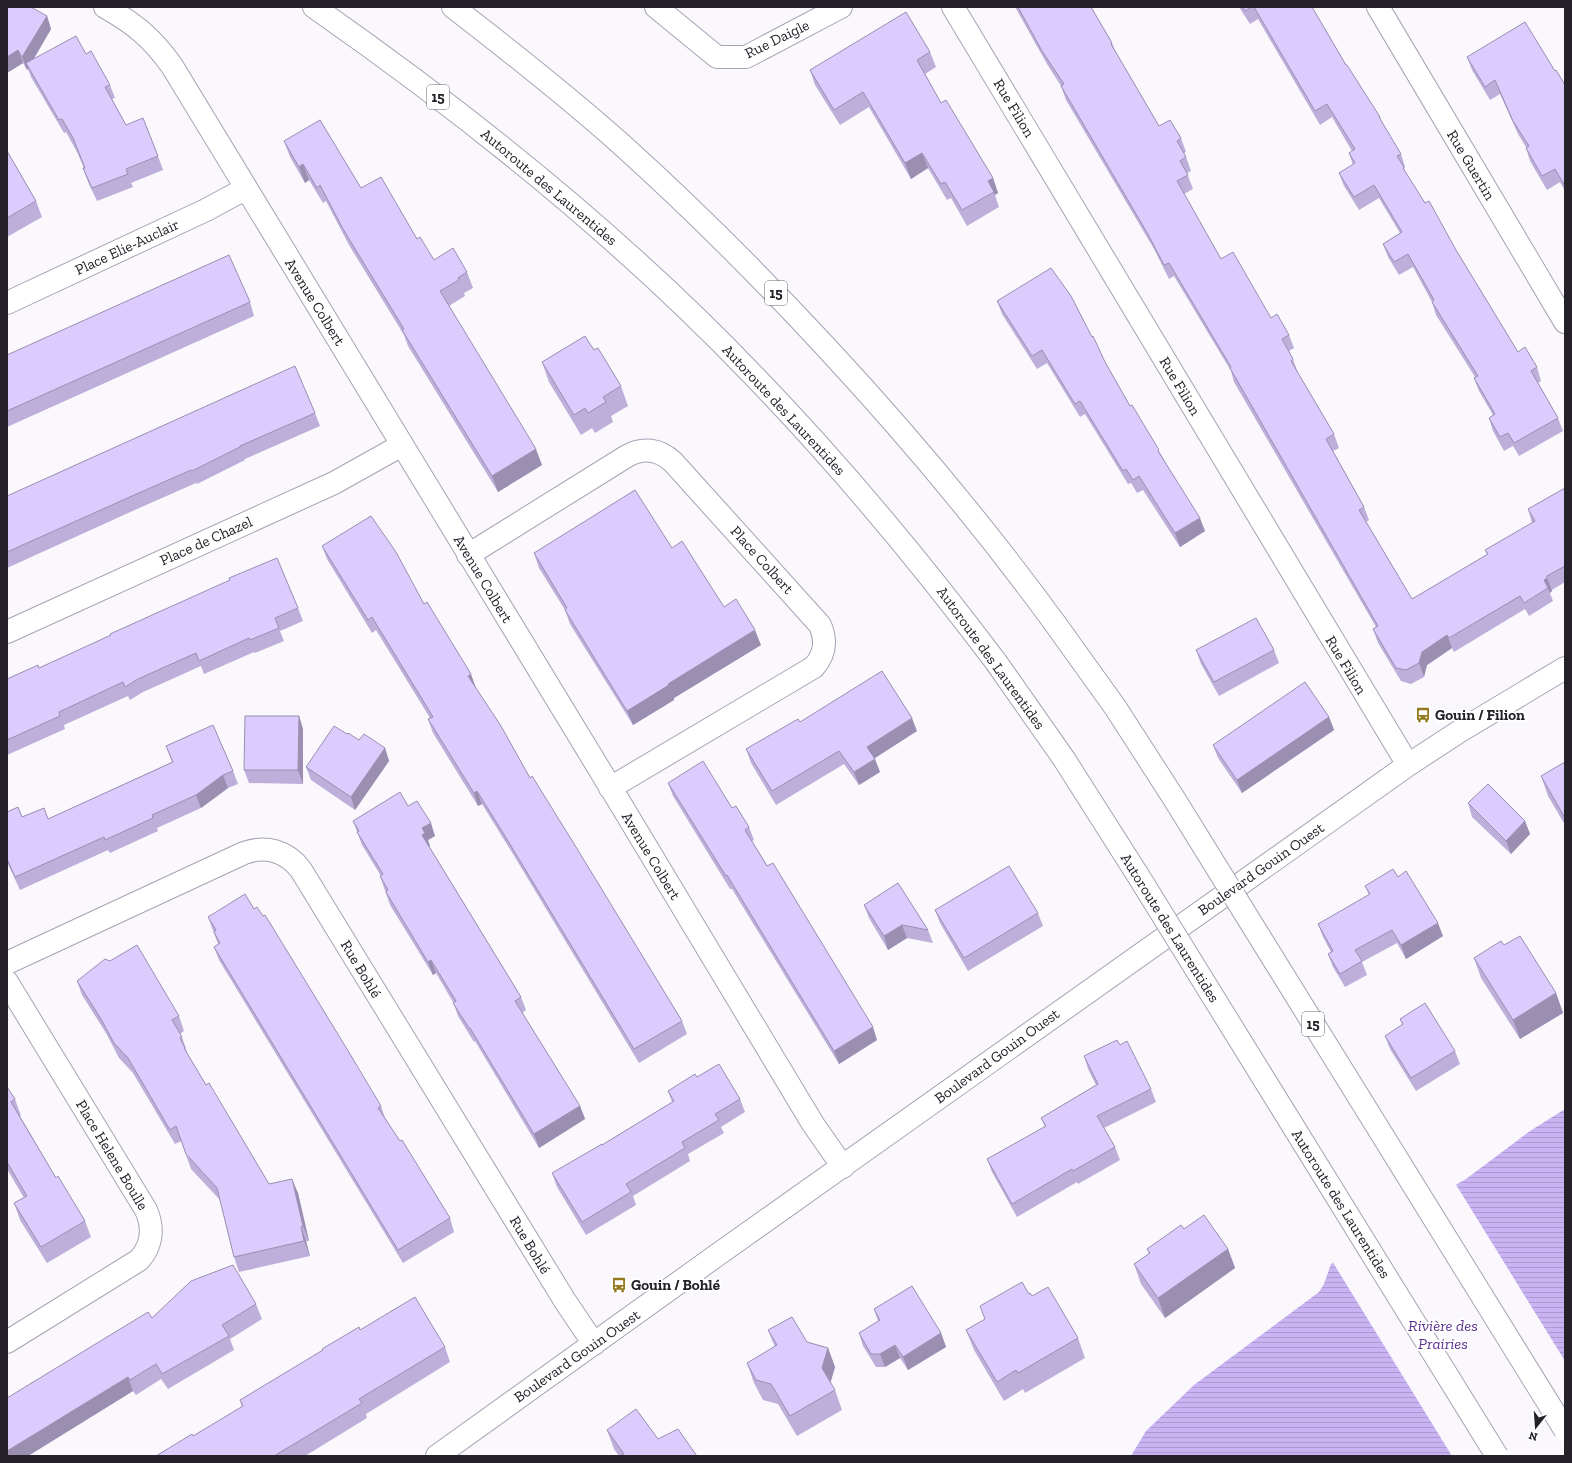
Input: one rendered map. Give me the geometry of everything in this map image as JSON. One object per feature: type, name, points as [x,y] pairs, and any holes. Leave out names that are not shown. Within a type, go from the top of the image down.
[{"type":"main road","name":"Avenue Colbert","points":[[105,7],[144,33],[164,55],[813,1124],[843,1167]]},
{"type":"main road","name":"Autoroute des Laurentides","points":[[314,7],[424,86],[508,151],[593,223],[696,318],[752,373],[851,481],[943,591],[996,662],[1064,759],[1136,872],[1497,1456]]},
{"type":"main road","name":"15","points":[[453,7],[507,49],[619,143],[685,203],[775,292],[889,416],[954,492],[1004,555],[1102,687],[1169,790],[1565,1430]]},
{"type":"main road","name":"Rue Daigle","points":[[656,7],[717,57],[746,57],[841,7]]},
{"type":"main road","name":"Rue Filion","points":[[953,7],[1408,766]]},
{"type":"main road","name":"Rue Guertin","points":[[1378,7],[1565,322]]},
{"type":"main road","name":"Place Elie-Auclair","points":[[7,303],[201,213],[245,189]]},
{"type":"main road","name":"Place de Chazel","points":[[7,632],[334,483],[402,446]]},
{"type":"main road","name":"Place Colbert","points":[[468,555],[627,456],[640,450],[654,451],[668,457],[673,462],[820,625],[823,632],[825,646],[823,654],[814,667],[610,788]]},
{"type":"main road","name":"Boulevard Gouin Ouest","points":[[437,1456],[718,1254],[1408,766],[1460,731],[1565,668]]},
{"type":"main road","name":"Rue Bohlé","points":[[7,962],[248,852],[268,849],[283,854],[296,863],[301,870],[565,1301],[594,1344]]},
{"type":"main road","name":"Place Helene Boulle","points":[[7,982],[146,1210],[149,1218],[151,1233],[148,1248],[139,1260],[7,1342]]},
{"type":"water","name":"Rivière des Prairies","points":[[1565,1109],[1565,1456],[1131,1456],[1146,1431],[1194,1385],[1319,1292],[1324,1284],[1331,1264],[1409,1211],[1466,1179],[1530,1131]]},
{"type":"pier","points":[[1455,1183],[1565,1361],[1565,1456],[1452,1456],[1332,1261],[1408,1209]]},
{"type":"building","points":[[7,7],[31,7],[47,16],[22,57],[18,50],[7,57]]},
{"type":"building","points":[[1018,7],[1091,7],[1159,126],[1170,120],[1181,138],[1177,141],[1186,157],[1180,161],[1188,175],[1177,181],[1221,259],[1233,252],[1271,318],[1277,314],[1289,335],[1282,339],[1293,359],[1291,361],[1334,434],[1326,439],[1364,507],[1359,510],[1412,599],[1488,554],[1485,550],[1535,521],[1528,509],[1565,488],[1565,566],[1547,576],[1544,580],[1548,588],[1524,603],[1520,596],[1449,638],[1447,635],[1422,652],[1419,663],[1406,670],[1396,668],[1373,629],[1378,626],[1230,368],[1231,367],[1169,263],[1164,265],[1149,236],[1061,86],[1064,84],[1042,51]]},
{"type":"building","points":[[1243,7],[1251,7],[1245,11]]},
{"type":"building","points":[[1254,7],[1312,7],[1401,154],[1397,156],[1404,167],[1403,168],[1425,203],[1429,201],[1456,250],[1518,352],[1525,347],[1537,367],[1531,371],[1558,418],[1514,443],[1508,433],[1500,437],[1489,418],[1495,414],[1474,378],[1478,376],[1432,302],[1434,300],[1408,254],[1394,262],[1383,244],[1402,232],[1374,185],[1354,197],[1339,173],[1355,163],[1349,153],[1355,149],[1327,104],[1315,111]]},
{"type":"building","points":[[906,12],[930,52],[917,60],[941,103],[946,100],[993,178],[988,181],[994,192],[962,210],[945,182],[941,184],[922,153],[905,163],[863,92],[834,110],[810,70]]},
{"type":"building","points":[[1525,22],[1565,85],[1565,186],[1555,169],[1542,176],[1526,148],[1529,146],[1513,121],[1495,80],[1485,87],[1467,57]]},
{"type":"building","points":[[76,36],[86,54],[91,51],[110,85],[105,87],[126,125],[143,118],[158,156],[126,169],[128,174],[92,188],[83,168],[85,168],[73,138],[62,119],[59,120],[26,63]]},
{"type":"building","points":[[320,120],[361,188],[381,177],[417,239],[420,237],[434,260],[453,248],[467,272],[458,278],[459,280],[440,291],[536,449],[492,476],[402,330],[404,329],[343,229],[320,185],[317,188],[303,164],[299,167],[284,141]]},
{"type":"building","points":[[7,151],[36,201],[7,218]]},
{"type":"building","points":[[229,255],[250,302],[7,411],[7,355]]},
{"type":"building","points":[[1051,268],[1071,296],[1092,337],[1093,336],[1105,362],[1130,406],[1132,405],[1159,450],[1158,451],[1200,518],[1175,533],[1139,476],[1133,480],[1126,469],[1123,471],[1080,401],[1075,404],[1042,350],[1032,356],[997,301]]},
{"type":"building","points":[[585,336],[594,350],[598,348],[621,386],[603,397],[606,402],[588,413],[585,408],[574,415],[542,362]]},
{"type":"building","points":[[295,366],[315,413],[240,446],[192,471],[191,470],[7,552],[7,496]]},
{"type":"building","points":[[635,490],[672,548],[682,541],[724,607],[736,599],[755,630],[627,711],[565,610],[567,608],[534,553]]},
{"type":"building","points":[[371,516],[396,552],[424,604],[427,602],[471,674],[468,676],[501,726],[530,778],[532,776],[682,1021],[634,1049],[477,791],[474,793],[428,719],[433,717],[372,617],[368,620],[322,546]]},
{"type":"building","points":[[277,558],[298,608],[275,618],[279,628],[250,640],[249,638],[199,661],[196,653],[138,679],[125,687],[123,682],[59,712],[60,716],[7,740],[7,679],[38,665],[39,668],[230,580],[229,578]]},
{"type":"building","points":[[1256,618],[1274,650],[1214,682],[1196,650]]},
{"type":"building","points":[[882,671],[912,718],[867,747],[875,759],[854,772],[839,751],[772,791],[746,749],[798,719],[800,722]]},
{"type":"building","points":[[1305,682],[1329,717],[1237,780],[1213,745]]},
{"type":"building","points":[[245,716],[299,716],[298,770],[244,770]]},
{"type":"building","points":[[213,725],[233,771],[223,775],[196,795],[152,815],[153,818],[105,840],[104,837],[15,877],[7,859],[7,812],[18,807],[22,817],[44,808],[48,819],[173,762],[166,746]]},
{"type":"building","points":[[334,726],[359,740],[364,734],[385,748],[351,797],[306,767]]},
{"type":"building","points":[[703,761],[732,808],[736,806],[749,827],[745,830],[767,866],[773,863],[873,1027],[834,1051],[727,875],[726,876],[668,783]]},
{"type":"building","points":[[1565,762],[1565,818],[1541,776]]},
{"type":"building","points":[[1488,784],[1525,821],[1506,841],[1468,803]]},
{"type":"building","points":[[400,792],[408,806],[417,801],[431,823],[422,828],[425,833],[422,835],[521,997],[515,1001],[580,1106],[534,1134],[470,1028],[453,1003],[456,1001],[431,960],[428,962],[386,892],[388,890],[380,876],[383,874],[357,832],[359,831],[353,821]]},
{"type":"building","points":[[1009,866],[1038,913],[964,958],[935,910]]},
{"type":"building","points":[[1393,869],[1398,877],[1406,871],[1438,923],[1401,945],[1392,930],[1355,950],[1362,961],[1340,974],[1328,954],[1333,951],[1318,924],[1370,894],[1365,886]]},
{"type":"building","points":[[898,883],[928,930],[902,925],[884,936],[864,905]]},
{"type":"building","points":[[245,894],[254,909],[257,907],[263,916],[265,915],[381,1106],[378,1108],[400,1141],[402,1140],[450,1218],[398,1250],[214,947],[220,943],[214,932],[216,930],[208,917]]},
{"type":"building","points":[[1520,936],[1556,993],[1513,1020],[1474,958],[1501,941],[1504,945]]},
{"type":"building","points":[[137,945],[179,1016],[172,1020],[182,1037],[180,1038],[184,1048],[206,1085],[209,1083],[269,1184],[292,1179],[303,1226],[301,1227],[304,1241],[234,1257],[217,1188],[186,1154],[176,1126],[170,1130],[128,1058],[114,1043],[77,981],[105,959],[110,961]]},
{"type":"building","points":[[1425,1003],[1455,1051],[1411,1078],[1385,1036],[1403,1024],[1400,1019]]},
{"type":"building","points":[[1117,1040],[1120,1045],[1127,1041],[1151,1089],[1097,1116],[1115,1147],[1073,1171],[1072,1169],[1012,1204],[987,1159],[1046,1126],[1041,1118],[1098,1084],[1084,1056]]},
{"type":"building","points":[[719,1064],[740,1099],[715,1114],[719,1120],[682,1142],[685,1148],[626,1184],[631,1192],[582,1222],[552,1173],[602,1145],[674,1101],[668,1091],[695,1074],[697,1077]]},
{"type":"building","points":[[7,1087],[15,1099],[11,1102],[56,1178],[58,1176],[85,1221],[41,1247],[14,1203],[27,1196],[7,1162]]},
{"type":"building","points":[[1204,1215],[1228,1249],[1158,1298],[1134,1264],[1150,1253],[1147,1249],[1181,1225],[1184,1229]]},
{"type":"building","points":[[233,1265],[256,1304],[222,1325],[229,1336],[162,1374],[156,1364],[130,1380],[128,1377],[7,1451],[7,1398],[148,1312],[152,1318],[191,1281]]},
{"type":"building","points":[[1022,1282],[1029,1294],[1030,1293],[1032,1296],[1048,1287],[1078,1338],[1018,1373],[1016,1370],[997,1382],[966,1330],[985,1319],[980,1306]]},
{"type":"building","points":[[912,1286],[941,1333],[903,1357],[895,1345],[880,1354],[871,1354],[859,1333],[880,1320],[874,1309]]},
{"type":"building","points":[[415,1297],[445,1347],[359,1399],[362,1403],[274,1456],[156,1456],[243,1406],[240,1400],[323,1350],[322,1349],[359,1327],[360,1330]]},
{"type":"building","points":[[792,1317],[807,1342],[828,1348],[822,1368],[835,1390],[790,1416],[771,1384],[756,1380],[747,1363],[777,1345],[768,1330]]},
{"type":"building","points":[[636,1409],[658,1439],[678,1429],[697,1456],[619,1456],[624,1454],[607,1430]]},
{"type":"place","name":"Gouin / Filion","points":[[1423,715]]},
{"type":"place","name":"Gouin / Bohlé","points":[[619,1285]]}]
